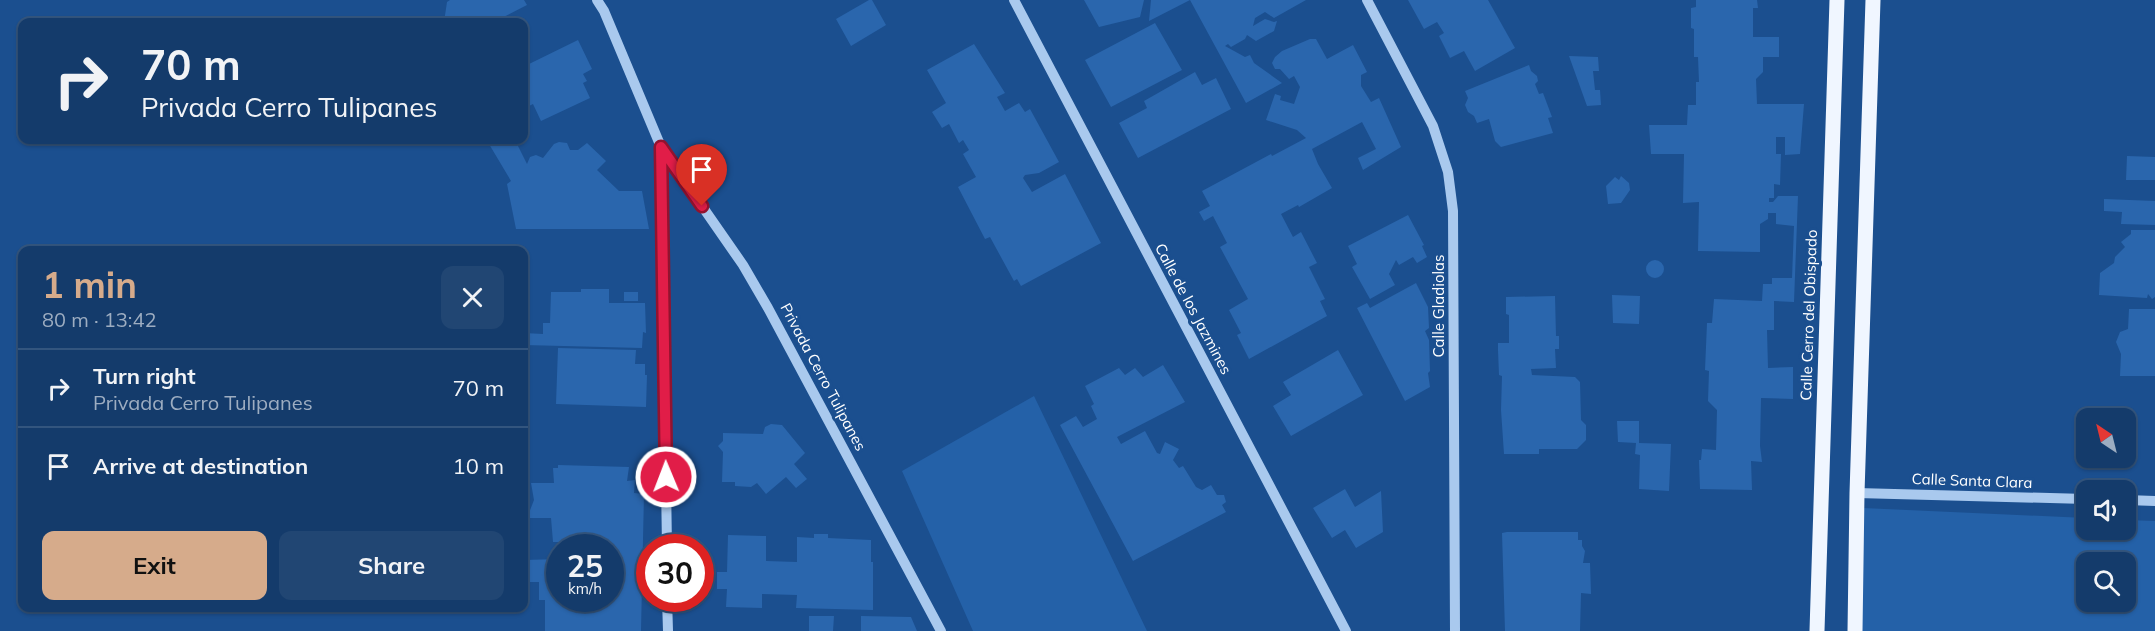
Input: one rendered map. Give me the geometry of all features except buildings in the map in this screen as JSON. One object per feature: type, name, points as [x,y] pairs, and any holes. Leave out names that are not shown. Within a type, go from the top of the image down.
[{"type":"main road","name":"Calle Cerro del Obispado","points":[[1817,631],[1837,0]]},
{"type":"main road","points":[[1855,631],[1857,493],[1873,0]]},
{"type":"street","points":[[597,0],[604,11],[661,147],[667,534]]},
{"type":"street","name":"Calle de los Jazmines","points":[[1014,0],[1346,631]]},
{"type":"street","name":"Calle Gladiolas","points":[[1367,0],[1433,126],[1448,172],[1453,211],[1455,631]]},
{"type":"street","name":"Privada Cerro Tulipanes","points":[[661,147],[743,265],[768,308],[941,631]]},
{"type":"street","name":"Calle Santa Clara","points":[[1857,493],[2076,500]]},
{"type":"street","points":[[2136,501],[2155,501]]},
{"type":"street","points":[[667,612],[668,631]]},
{"type":"shaded area","points":[[1034,396],[1147,631],[973,631],[902,471]]},
{"type":"shaded area","points":[[1863,508],[2076,518],[2076,540],[2136,540],[2136,520],[2155,521],[2155,631],[1861,631]]},
{"type":"route","points":[[666,477],[661,147],[702,206]]}]
